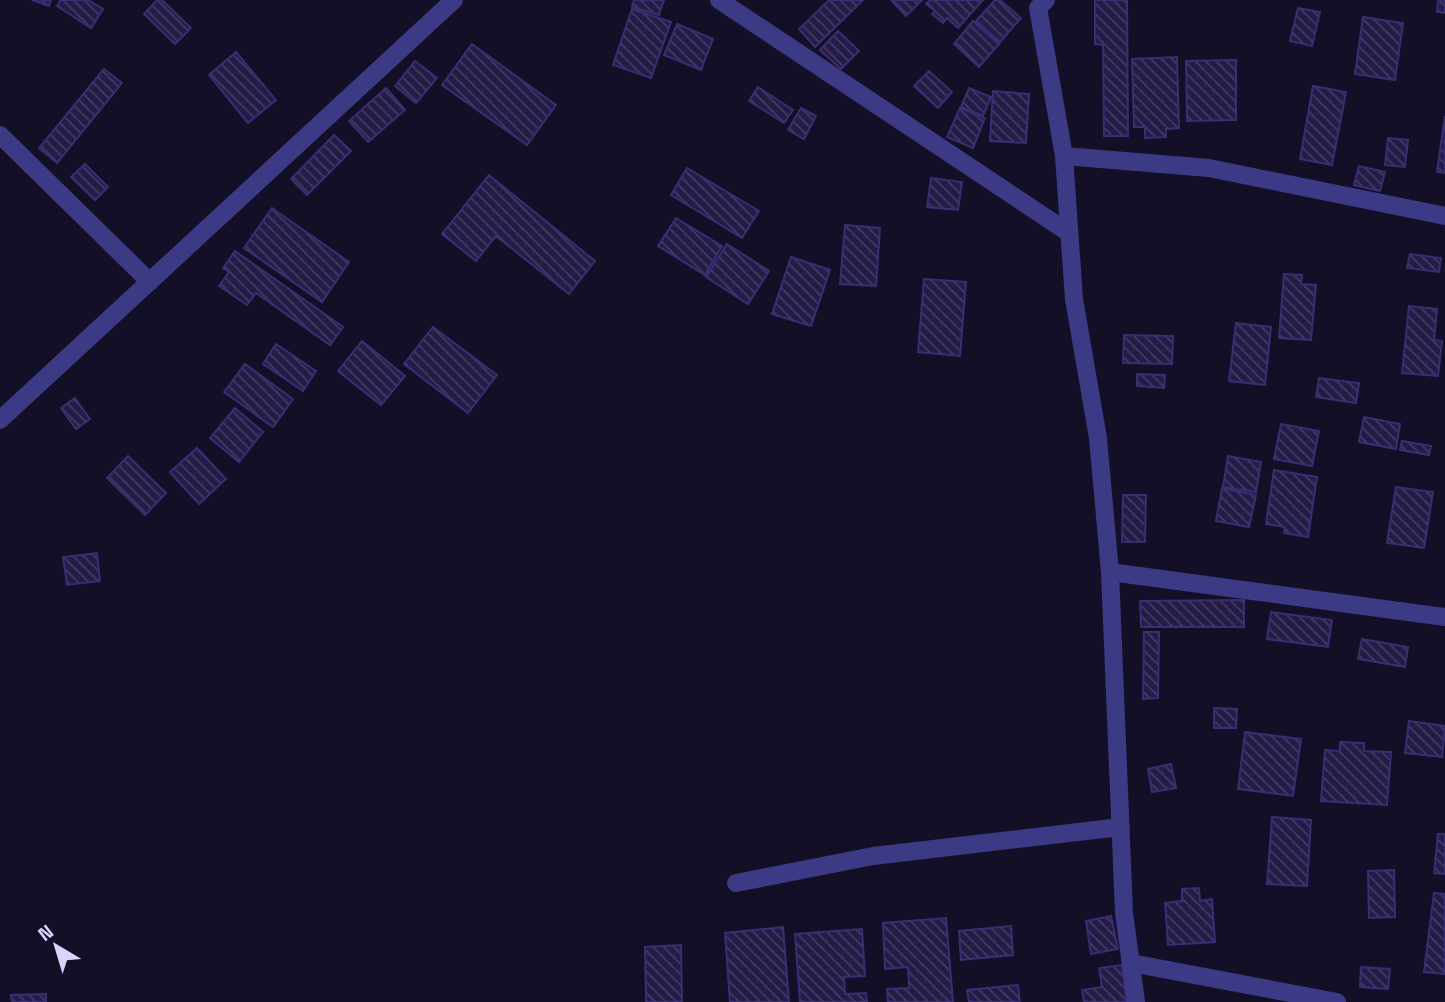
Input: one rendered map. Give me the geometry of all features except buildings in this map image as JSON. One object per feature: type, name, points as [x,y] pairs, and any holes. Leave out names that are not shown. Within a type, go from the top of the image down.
[{"type":"street","points":[[0,420],[454,0]]},
{"type":"street","points":[[719,0],[1069,233]]},
{"type":"street","points":[[1046,0],[1038,8],[1064,156],[1074,299],[1098,438],[1110,572],[1124,914],[1136,1002]]},
{"type":"street","points":[[0,135],[150,282]]},
{"type":"street","points":[[1064,156],[1209,168],[1445,216]]},
{"type":"street","points":[[1110,572],[1445,617]]},
{"type":"street","points":[[736,883],[873,856],[1121,827]]},
{"type":"street","points":[[1131,963],[1337,1002]]}]
